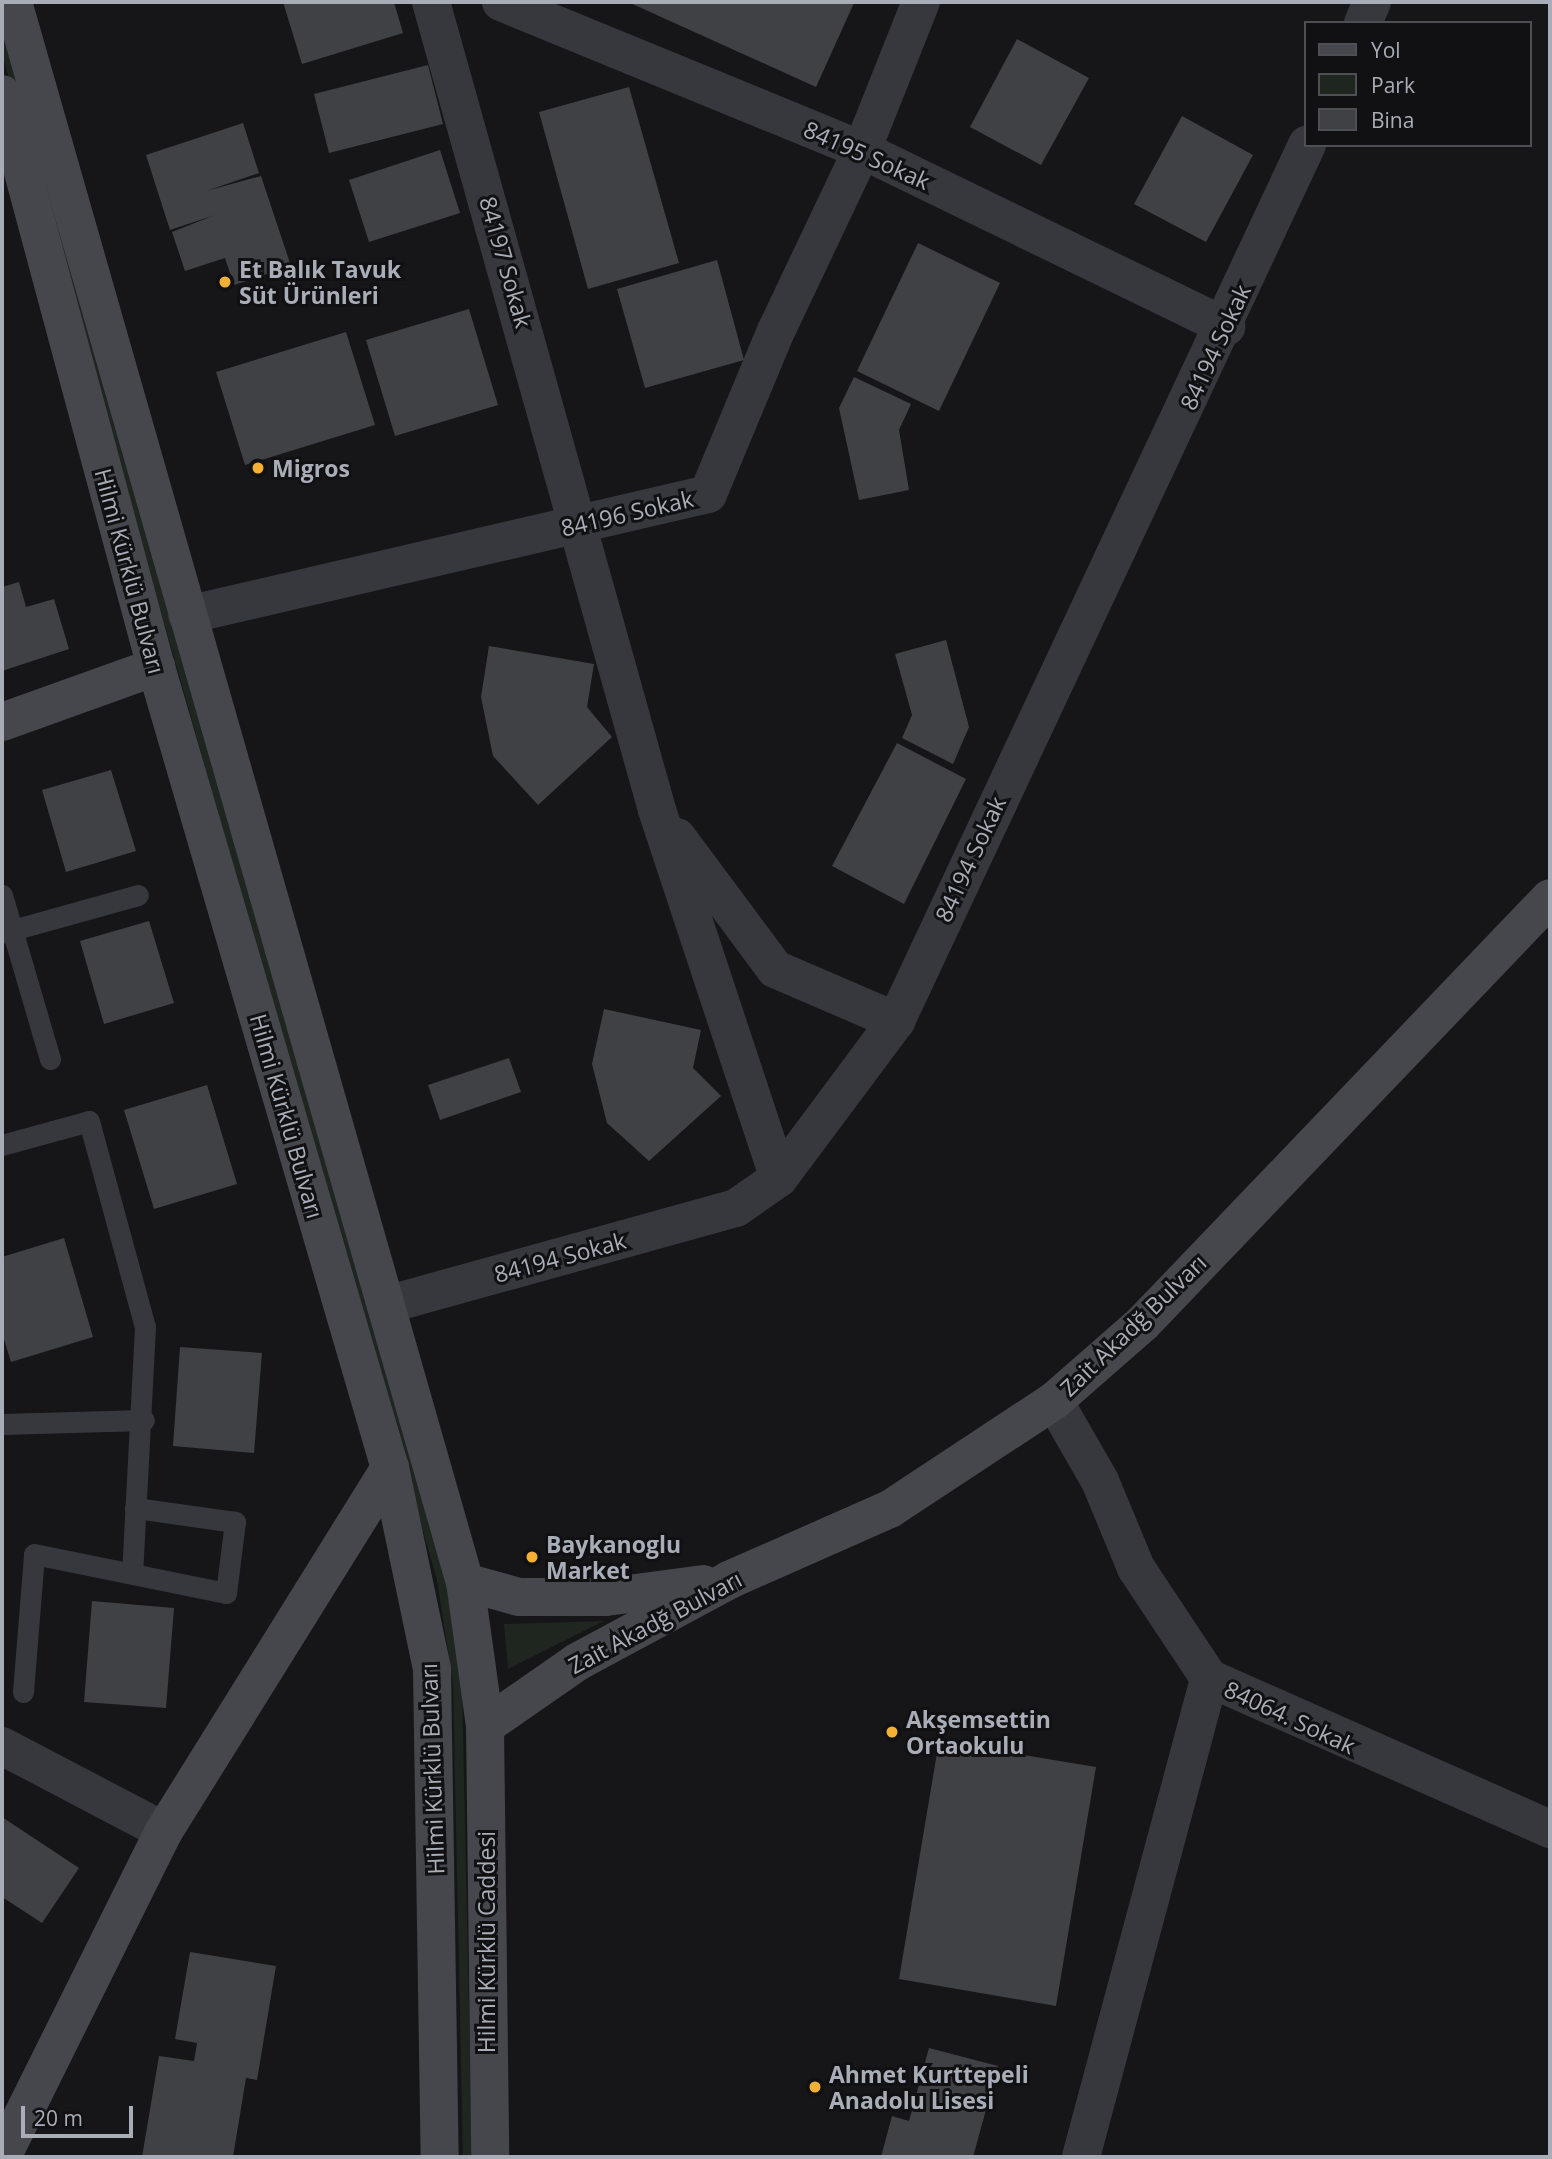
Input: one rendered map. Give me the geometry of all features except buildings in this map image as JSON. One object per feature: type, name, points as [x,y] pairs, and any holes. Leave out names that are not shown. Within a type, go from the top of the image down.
[{"type":"main road","name":"Hilmi Kürklü Bulvarı","points":[[13,2],[465,1582],[485,1726]]},
{"type":"main road","name":"Hilmi Kürklü Bulvarı","points":[[2,94],[156,667],[390,1468],[432,1669],[440,2157]]},
{"type":"main road","points":[[2,722],[156,667]]},
{"type":"main road","name":"Zait Akadğ Bulvarı","points":[[485,1726],[577,1662],[729,1580],[890,1509],[1054,1401],[1143,1323],[1550,898]]},
{"type":"main road","points":[[2,2157],[164,1832],[390,1468]]},
{"type":"main road","points":[[465,1582],[519,1597],[606,1597],[729,1580]]},
{"type":"main road","name":"Hilmi Kürklü Caddesi","points":[[485,1726],[490,2157]]},
{"type":"street","name":"84197 Sokak","points":[[430,2],[581,523],[657,810],[779,1178]]},
{"type":"street","name":"84195 Sokak","points":[[501,2],[862,150],[1226,327]]},
{"type":"street","name":"84196 Sokak","points":[[187,615],[708,494],[776,331],[862,150],[921,2]]},
{"type":"street","points":[[1364,21],[1372,2]]},
{"type":"street","name":"84194 Sokak","points":[[386,1305],[736,1208],[779,1178],[896,1021],[1226,327],[1306,147]]},
{"type":"street","points":[[657,810],[775,969],[896,1021]]},
{"type":"street","name":"84064. Sokak","points":[[1054,1401],[1100,1481],[1136,1568],[1209,1678],[1550,1829]]},
{"type":"street","points":[[1081,2157],[1209,1678]]},
{"type":"street","points":[[2,1746],[164,1832]]},
{"type":"lane","points":[[2,895],[7,932],[50,1059]]},
{"type":"lane","points":[[7,932],[138,895]]},
{"type":"lane","points":[[2,1145],[89,1121],[145,1327],[144,1420],[132,1572]]},
{"type":"lane","points":[[2,1424],[144,1420]]},
{"type":"lane","points":[[23,1692],[34,1555],[132,1572],[226,1593],[235,1522],[135,1508]]},
{"type":"green space","points":[[2,17],[445,1578],[462,1683],[472,2157],[463,2157],[453,1683],[437,1580],[2,54]]},
{"type":"green space","points":[[604,1621],[508,1669],[504,1624]]},
{"type":"place","name":"Et Balık Tavuk Süt Ürünleri","points":[[225,282]]},
{"type":"place","name":"Migros","points":[[258,468]]},
{"type":"place","name":"Baykanoglu Market","points":[[532,1557]]},
{"type":"place","name":"Akşemsettin Ortaokulu","points":[[892,1732]]},
{"type":"place","name":"Ahmet Kurttepeli Anadolu Lisesi","points":[[815,2087]]}]
